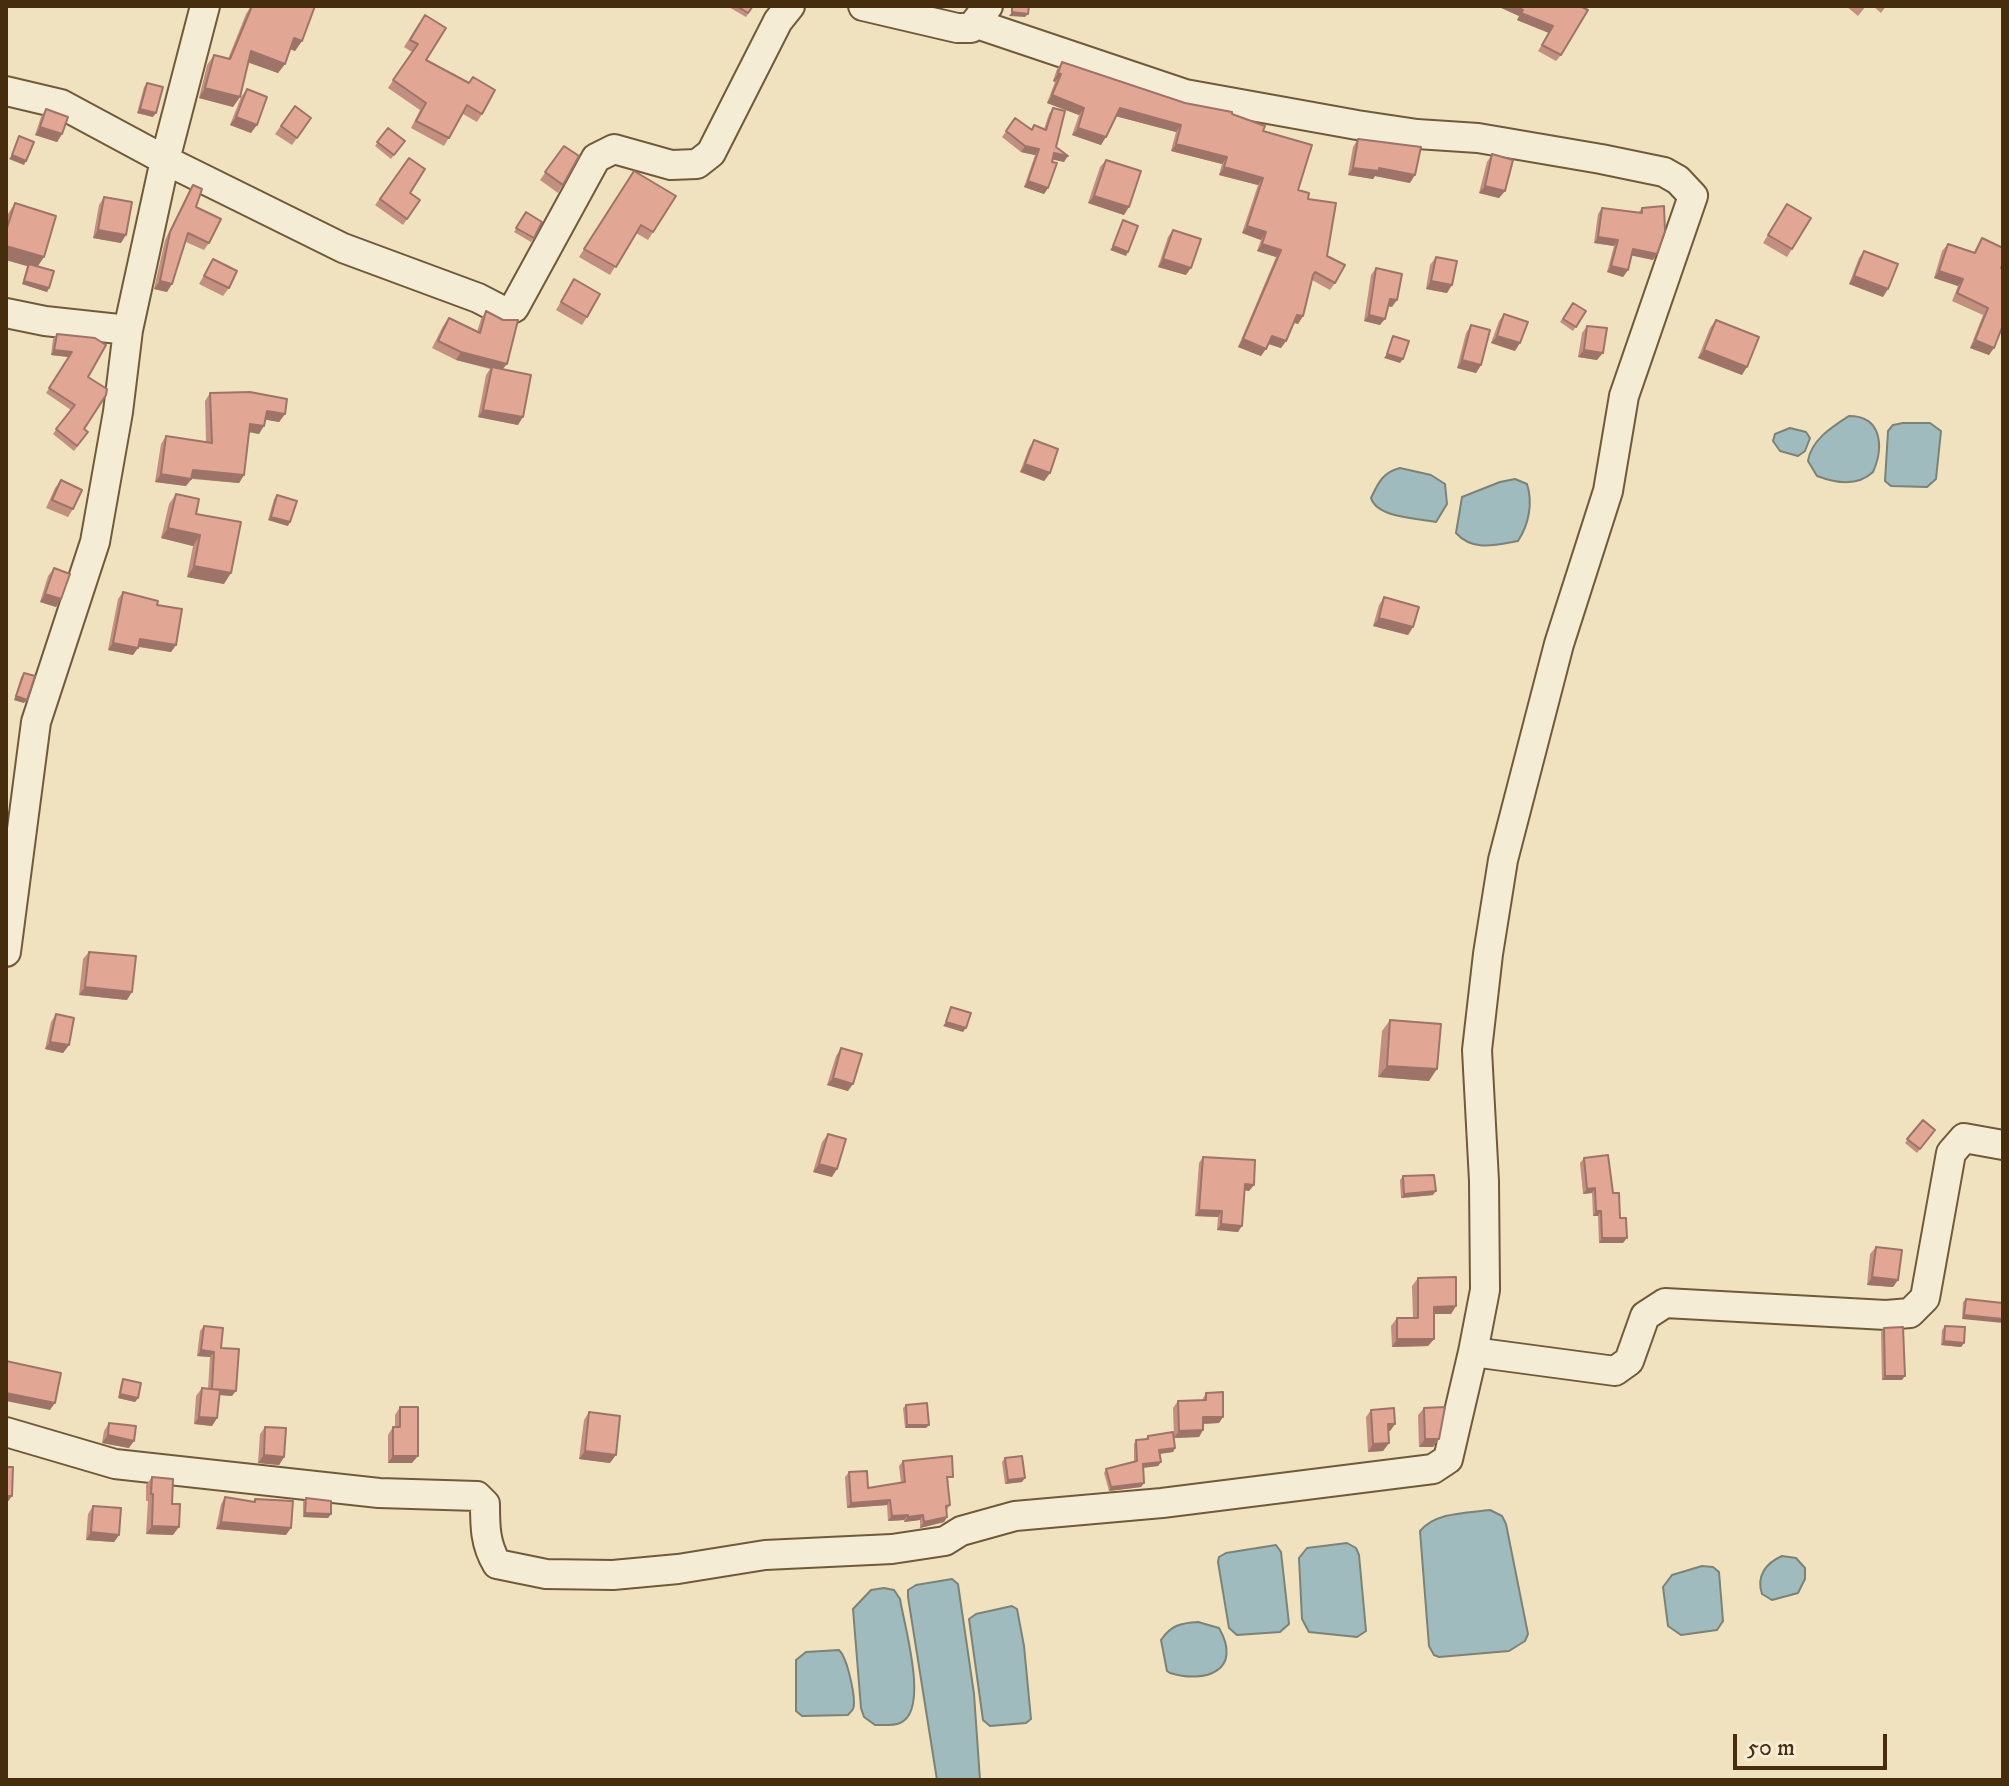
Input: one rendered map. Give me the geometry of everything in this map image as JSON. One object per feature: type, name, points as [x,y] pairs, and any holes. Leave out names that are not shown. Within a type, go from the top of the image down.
[{"type":"street","points":[[6,952],[36,722],[95,542],[118,412],[128,330],[165,160],[205,6]]},
{"type":"street","points":[[6,91],[61,104],[165,160],[343,248],[478,298],[505,312],[514,308],[596,158],[614,149],[671,165],[697,164],[711,153],[778,21],[790,6]]},
{"type":"street","points":[[6,1432],[115,1464],[379,1493],[477,1496],[485,1504],[486,1538],[497,1564],[546,1574],[613,1575],[678,1569],[765,1555],[841,1549],[892,1549],[945,1541],[961,1531],[1015,1516],[1150,1504],[1433,1469],[1448,1459],[1485,1290],[1484,1181],[1477,1050],[1503,860],[1559,644],[1608,491],[1624,396],[1693,196],[1678,180],[1664,172],[1601,159],[1478,138],[1372,128],[1185,94],[982,15],[971,28],[957,28],[863,6]]},
{"type":"street","points":[[6,313],[45,321],[128,330]]},
{"type":"street","points":[[1473,1352],[1615,1371],[1629,1361],[1645,1316],[1665,1303],[1886,1315],[1910,1313],[1925,1298],[1951,1153],[1964,1138],[2003,1145]]},
{"type":"water","points":[[1849,416],[1868,421],[1878,435],[1879,453],[1873,472],[1853,482],[1817,476],[1808,461],[1813,447],[1823,435]]},
{"type":"water","points":[[1930,423],[1941,431],[1936,479],[1927,487],[1891,486],[1885,481],[1888,431],[1893,425]]},
{"type":"water","points":[[1790,428],[1806,432],[1810,438],[1805,451],[1798,456],[1780,451],[1773,441],[1775,434]]},
{"type":"water","points":[[1400,468],[1431,475],[1445,484],[1447,504],[1436,522],[1389,513],[1375,505],[1371,498],[1379,483],[1389,472]]},
{"type":"water","points":[[1515,479],[1527,484],[1530,499],[1525,528],[1518,541],[1477,545],[1456,533],[1462,497]]},
{"type":"water","points":[[1490,1510],[1502,1516],[1506,1524],[1528,1634],[1525,1641],[1509,1651],[1439,1657],[1429,1646],[1420,1531],[1443,1517]]},
{"type":"water","points":[[1347,1543],[1356,1548],[1359,1555],[1366,1631],[1357,1637],[1309,1632],[1302,1619],[1299,1558],[1307,1548]]},
{"type":"water","points":[[1276,1545],[1281,1552],[1289,1624],[1280,1632],[1237,1635],[1229,1628],[1219,1557],[1226,1553]]},
{"type":"water","points":[[1782,1556],[1796,1558],[1805,1568],[1805,1579],[1798,1593],[1772,1600],[1762,1594],[1761,1576],[1771,1562]]},
{"type":"water","points":[[1702,1566],[1713,1567],[1719,1572],[1723,1621],[1717,1630],[1681,1635],[1668,1626],[1663,1587],[1672,1575]]},
{"type":"water","points":[[952,1579],[958,1584],[974,1694],[980,1780],[937,1780],[908,1597],[908,1590],[916,1585]]},
{"type":"water","points":[[871,1590],[894,1590],[900,1599],[913,1666],[913,1702],[909,1715],[900,1723],[875,1725],[864,1717],[861,1708],[853,1609]]},
{"type":"water","points":[[1012,1606],[1017,1609],[1024,1646],[1031,1719],[1026,1723],[990,1726],[983,1720],[969,1619],[976,1614]]},
{"type":"water","points":[[1198,1622],[1219,1628],[1227,1654],[1224,1664],[1208,1675],[1196,1677],[1170,1673],[1161,1640],[1177,1626]]},
{"type":"water","points":[[839,1650],[851,1683],[852,1710],[848,1715],[802,1716],[796,1711],[796,1660],[806,1652]]},
{"type":"building","points":[[252,6],[315,6],[302,41],[294,38],[285,64],[251,51],[240,97],[205,88],[214,55],[230,59]]},
{"type":"building","points":[[737,6],[753,6],[748,13]]},
{"type":"building","points":[[1012,6],[1029,6],[1028,14],[1012,12]]},
{"type":"building","points":[[1514,6],[1580,6],[1588,10],[1561,55],[1542,45],[1553,26],[1521,13],[1523,10]]},
{"type":"building","points":[[425,15],[446,28],[426,60],[469,83],[473,77],[495,90],[482,114],[467,105],[449,138],[416,121],[426,103],[393,80],[418,44],[410,40]]},
{"type":"building","points":[[1062,62],[1185,103],[1232,112],[1265,126],[1263,131],[1312,145],[1298,190],[1309,193],[1308,199],[1336,203],[1327,256],[1345,265],[1335,283],[1315,272],[1303,316],[1297,315],[1286,341],[1272,336],[1266,349],[1243,339],[1281,250],[1262,244],[1266,232],[1247,226],[1263,178],[1224,167],[1227,157],[1176,144],[1181,125],[1120,108],[1106,137],[1078,128],[1084,108],[1052,95],[1061,74],[1058,73]]},
{"type":"building","points":[[147,83],[163,87],[156,113],[140,109]]},
{"type":"building","points":[[247,89],[267,97],[257,125],[236,117]]},
{"type":"building","points":[[295,106],[311,118],[297,138],[281,126]]},
{"type":"building","points":[[1053,108],[1065,111],[1056,147],[1068,156],[1054,153],[1052,162],[1057,163],[1048,188],[1028,181],[1039,149],[1025,146],[1006,131],[1015,118],[1032,130],[1034,125],[1046,130]]},
{"type":"building","points":[[46,109],[68,117],[62,134],[40,127]]},
{"type":"building","points":[[388,128],[405,141],[394,155],[377,142]]},
{"type":"building","points":[[19,136],[34,142],[26,161],[12,155]]},
{"type":"building","points":[[1358,139],[1421,147],[1415,175],[1379,168],[1379,171],[1353,168]]},
{"type":"building","points":[[564,146],[579,156],[563,185],[545,172]]},
{"type":"building","points":[[1492,154],[1513,160],[1505,191],[1485,186]]},
{"type":"building","points":[[409,158],[425,169],[410,193],[420,200],[407,219],[380,199]]},
{"type":"building","points":[[1106,160],[1141,171],[1129,207],[1094,196]]},
{"type":"building","points":[[634,171],[676,196],[653,232],[641,225],[616,267],[584,249]]},
{"type":"building","points":[[193,185],[202,189],[196,207],[221,219],[209,243],[188,233],[172,284],[160,281],[170,232]]},
{"type":"building","points":[[104,197],[132,202],[126,235],[98,230]]},
{"type":"building","points":[[15,203],[56,216],[44,257],[6,246],[6,231]]},
{"type":"building","points":[[1787,204],[1811,218],[1792,249],[1768,235]]},
{"type":"building","points":[[1664,206],[1665,231],[1657,254],[1633,249],[1628,270],[1611,266],[1618,240],[1598,237],[1602,208],[1642,213],[1642,208]]},
{"type":"building","points":[[526,212],[542,222],[534,238],[516,228]]},
{"type":"building","points":[[1123,220],[1138,226],[1128,252],[1113,246]]},
{"type":"building","points":[[1173,230],[1201,239],[1191,268],[1163,259]]},
{"type":"building","points":[[1982,238],[2003,248],[2003,325],[1994,348],[1975,340],[1988,308],[1957,293],[1963,279],[1939,271],[1948,244],[1975,253]]},
{"type":"building","points":[[1864,251],[1898,264],[1888,289],[1854,276]]},
{"type":"building","points":[[1436,257],[1457,261],[1452,285],[1431,281]]},
{"type":"building","points":[[213,259],[237,271],[229,288],[204,276]]},
{"type":"building","points":[[29,264],[54,271],[49,288],[24,281]]},
{"type":"building","points":[[1376,268],[1402,274],[1397,300],[1390,299],[1385,319],[1369,315]]},
{"type":"building","points":[[574,279],[600,294],[587,317],[561,302]]},
{"type":"building","points":[[1573,303],[1586,311],[1576,327],[1563,319]]},
{"type":"building","points":[[486,311],[503,320],[518,320],[507,364],[461,352],[438,341],[449,318],[480,333]]},
{"type":"building","points":[[1504,314],[1528,322],[1520,343],[1497,336]]},
{"type":"building","points":[[1716,320],[1759,337],[1747,367],[1704,350]]},
{"type":"building","points":[[1471,325],[1490,330],[1481,365],[1462,360]]},
{"type":"building","points":[[1587,326],[1607,328],[1603,353],[1584,350]]},
{"type":"building","points":[[57,334],[95,338],[106,345],[88,377],[107,389],[106,395],[84,429],[88,432],[77,446],[56,429],[75,405],[49,388],[72,352],[54,350]]},
{"type":"building","points":[[1393,336],[1409,341],[1403,359],[1387,354]]},
{"type":"building","points":[[492,367],[531,375],[523,417],[483,410]]},
{"type":"building","points":[[250,392],[287,399],[285,414],[267,411],[264,426],[250,424],[244,475],[193,470],[191,479],[161,474],[166,436],[212,443],[210,393]]},
{"type":"building","points":[[1034,440],[1058,449],[1050,473],[1025,464]]},
{"type":"building","points":[[61,480],[82,490],[73,509],[52,500]]},
{"type":"building","points":[[176,494],[199,499],[196,514],[241,522],[231,573],[194,566],[200,535],[168,528]]},
{"type":"building","points":[[277,495],[297,501],[290,522],[271,517]]},
{"type":"building","points":[[54,568],[70,574],[61,599],[45,594]]},
{"type":"building","points":[[123,592],[158,601],[157,605],[182,609],[176,645],[140,639],[138,648],[113,643]]},
{"type":"building","points":[[1384,597],[1419,607],[1413,627],[1379,618]]},
{"type":"building","points":[[24,673],[35,676],[27,700],[16,696]]},
{"type":"building","points":[[89,952],[136,956],[132,992],[85,987]]},
{"type":"building","points":[[951,1007],[971,1013],[966,1028],[946,1022]]},
{"type":"building","points":[[56,1014],[74,1018],[69,1045],[50,1042]]},
{"type":"building","points":[[1390,1020],[1441,1024],[1437,1069],[1387,1066]]},
{"type":"building","points":[[841,1048],[862,1054],[853,1084],[833,1078]]},
{"type":"building","points":[[1923,1120],[1935,1130],[1920,1149],[1907,1139]]},
{"type":"building","points":[[828,1134],[846,1139],[837,1169],[819,1164]]},
{"type":"building","points":[[1608,1155],[1613,1193],[1619,1193],[1620,1218],[1626,1218],[1627,1238],[1602,1238],[1601,1211],[1596,1211],[1595,1188],[1587,1189],[1584,1158]]},
{"type":"building","points":[[1203,1157],[1255,1160],[1254,1185],[1245,1184],[1242,1226],[1221,1224],[1222,1211],[1199,1210]]},
{"type":"building","points":[[1434,1175],[1436,1191],[1404,1194],[1403,1176]]},
{"type":"building","points":[[1876,1247],[1902,1250],[1898,1280],[1872,1277]]},
{"type":"building","points":[[1456,1277],[1456,1306],[1434,1307],[1434,1339],[1397,1339],[1397,1318],[1418,1318],[1418,1278]]},
{"type":"building","points":[[1966,1299],[2003,1303],[2003,1319],[1964,1315]]},
{"type":"building","points":[[204,1326],[223,1328],[221,1348],[239,1349],[236,1391],[212,1389],[214,1352],[201,1350]]},
{"type":"building","points":[[1945,1326],[1965,1327],[1964,1343],[1944,1341]]},
{"type":"building","points":[[1903,1327],[1905,1376],[1885,1376],[1884,1328]]},
{"type":"building","points":[[6,1361],[61,1373],[55,1403],[6,1393]]},
{"type":"building","points":[[123,1379],[141,1383],[138,1398],[120,1394]]},
{"type":"building","points":[[202,1388],[220,1390],[217,1418],[199,1417]]},
{"type":"building","points":[[1223,1392],[1223,1417],[1203,1417],[1203,1430],[1179,1431],[1178,1401],[1206,1400],[1206,1393]]},
{"type":"building","points":[[927,1403],[929,1425],[907,1425],[906,1405]]},
{"type":"building","points":[[400,1407],[418,1407],[418,1456],[393,1456],[393,1427],[400,1427]]},
{"type":"building","points":[[1445,1407],[1439,1439],[1425,1439],[1424,1408]]},
{"type":"building","points":[[1394,1408],[1395,1424],[1388,1424],[1389,1443],[1373,1444],[1371,1410]]},
{"type":"building","points":[[589,1412],[620,1416],[616,1455],[585,1451]]},
{"type":"building","points":[[109,1423],[136,1426],[134,1441],[108,1435]]},
{"type":"building","points":[[265,1427],[286,1428],[284,1457],[264,1455]]},
{"type":"building","points":[[1173,1432],[1175,1448],[1159,1450],[1161,1462],[1143,1464],[1144,1483],[1111,1487],[1106,1469],[1137,1461],[1136,1440]]},
{"type":"building","points":[[952,1456],[953,1477],[947,1477],[950,1505],[946,1506],[947,1517],[924,1522],[923,1515],[892,1516],[890,1500],[851,1503],[849,1472],[867,1471],[868,1488],[905,1482],[903,1461]]},
{"type":"building","points":[[1022,1456],[1025,1478],[1008,1480],[1005,1458]]},
{"type":"building","points":[[6,1467],[13,1467],[12,1496],[6,1496]]},
{"type":"building","points":[[152,1477],[173,1479],[172,1504],[180,1504],[179,1527],[152,1526]]},
{"type":"building","points":[[225,1497],[255,1502],[255,1499],[293,1501],[291,1528],[221,1522]]},
{"type":"building","points":[[306,1498],[331,1501],[331,1514],[305,1513]]},
{"type":"building","points":[[93,1506],[121,1508],[119,1535],[91,1532]]}]
